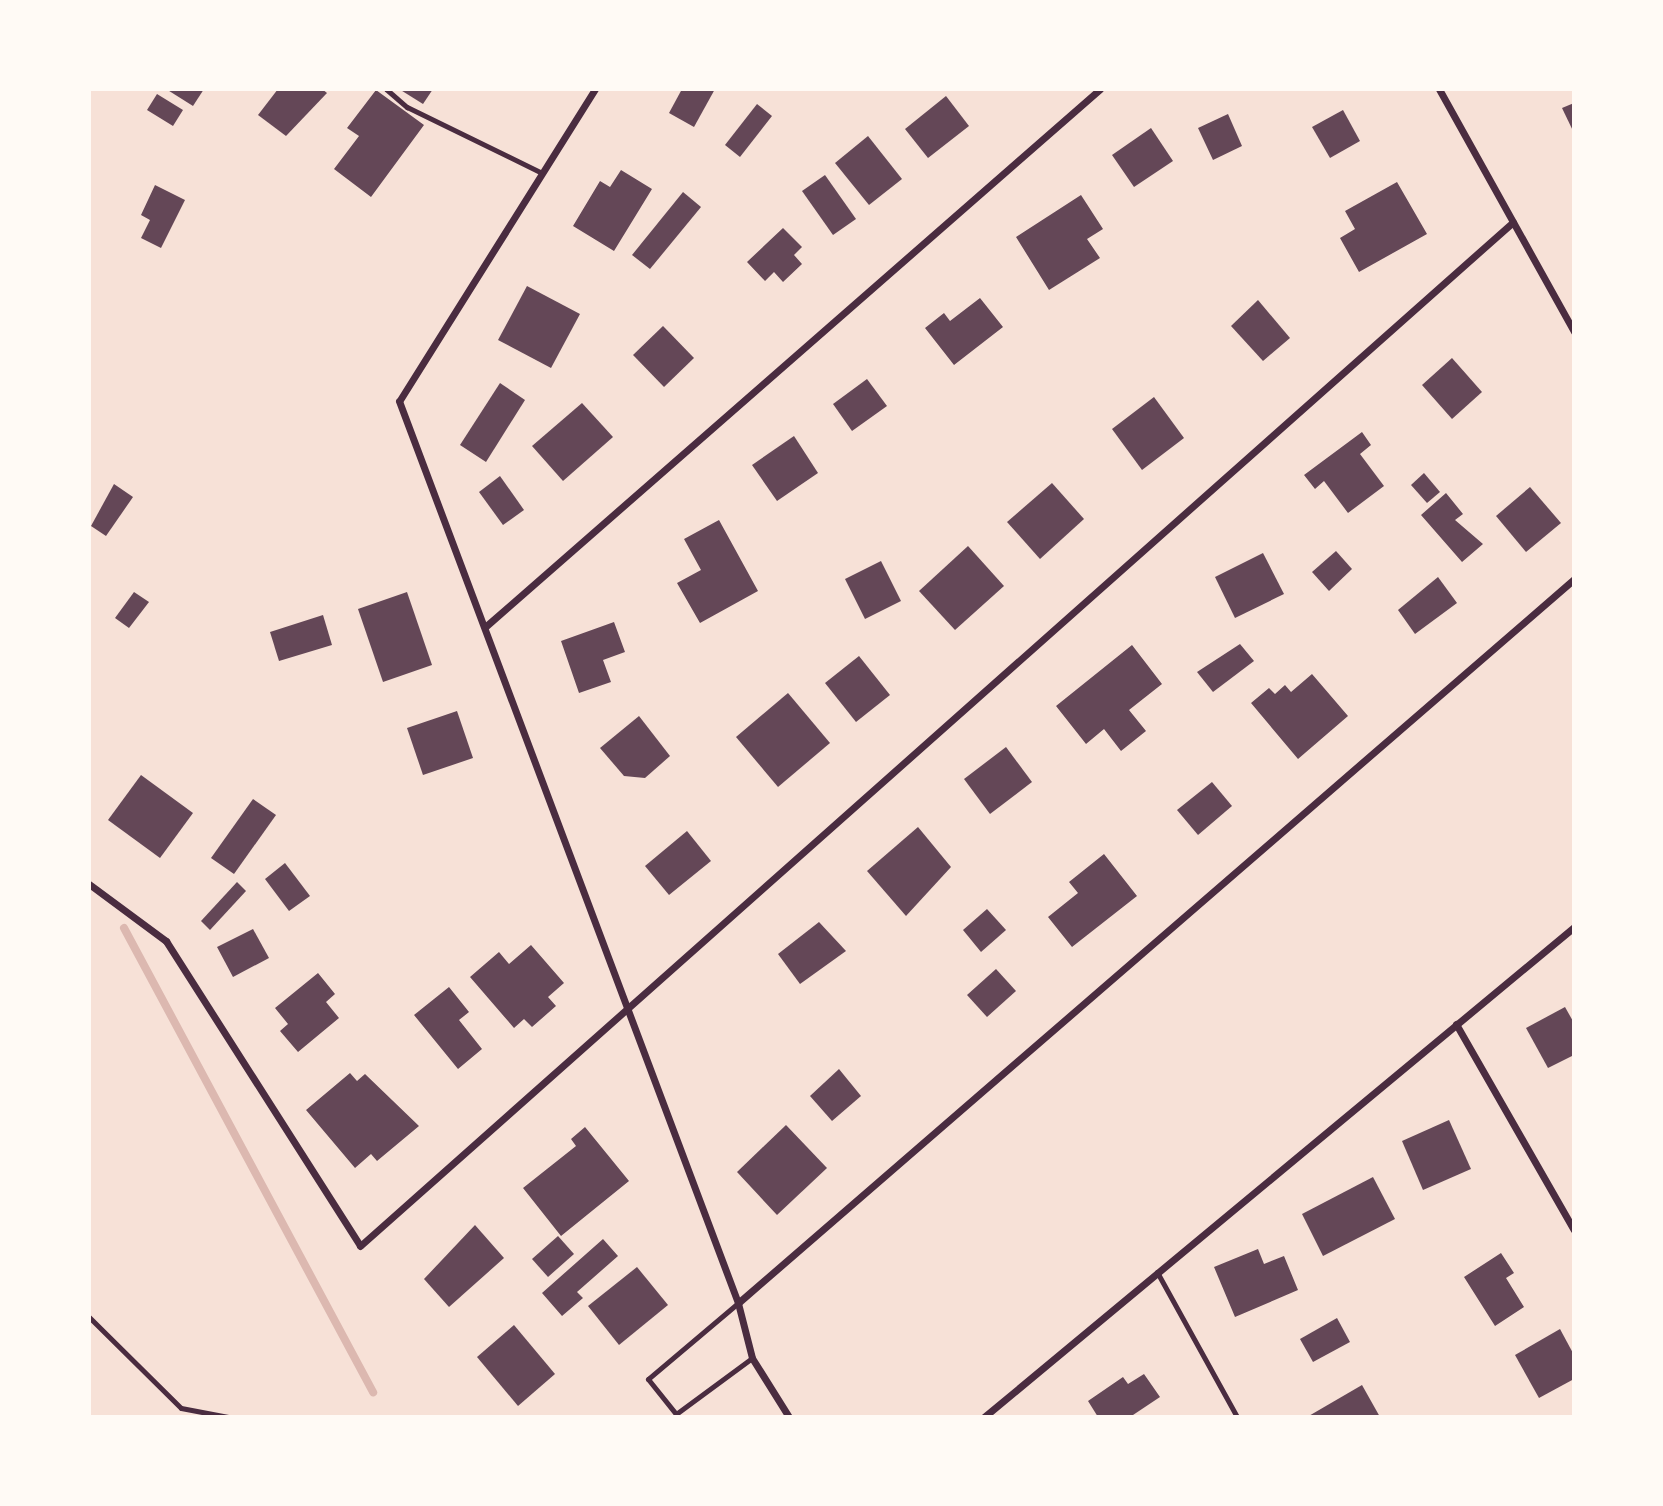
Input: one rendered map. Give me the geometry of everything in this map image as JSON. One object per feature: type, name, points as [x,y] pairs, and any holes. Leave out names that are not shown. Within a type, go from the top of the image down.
[{"type":"street","points":[[595,89],[540,172],[400,401],[737,1303],[752,1359],[789,1417]]},
{"type":"street","points":[[485,627],[1100,89]]},
{"type":"street","points":[[1439,89],[1574,332]]},
{"type":"street","points":[[89,884],[166,941],[360,1246],[625,1006],[1513,222]]},
{"type":"street","points":[[737,1303],[1574,579]]},
{"type":"street","points":[[984,1417],[1574,927]]},
{"type":"street","points":[[1455,1024],[1574,1230]]},
{"type":"lane","points":[[386,89],[407,107],[540,172]]},
{"type":"lane","points":[[1157,1272],[1237,1417]]},
{"type":"lane","points":[[737,1303],[648,1379],[676,1414],[752,1359]]},
{"type":"lane","points":[[89,1317],[181,1408],[228,1417]]},
{"type":"building","points":[[166,89],[204,89],[193,106]]},
{"type":"building","points":[[278,89],[322,89],[327,93],[286,136],[258,115]]},
{"type":"building","points":[[399,89],[433,89],[423,104]]},
{"type":"building","points":[[682,89],[715,89],[694,127],[669,113]]},
{"type":"building","points":[[376,90],[424,125],[371,197],[334,169],[359,136],[347,128]]},
{"type":"building","points":[[157,94],[183,110],[173,126],[147,110]]},
{"type":"building","points":[[946,96],[969,126],[928,158],[905,129]]},
{"type":"building","points":[[1574,103],[1574,133],[1562,108]]},
{"type":"building","points":[[757,104],[772,116],[740,157],[725,145]]},
{"type":"building","points":[[1343,110],[1360,141],[1330,158],[1312,127]]},
{"type":"building","points":[[1228,114],[1242,146],[1213,160],[1198,128]]},
{"type":"building","points":[[1151,128],[1173,161],[1134,187],[1112,155]]},
{"type":"building","points":[[868,136],[902,179],[869,205],[835,163]]},
{"type":"building","points":[[621,170],[652,189],[614,251],[573,226],[600,181],[610,187]]},
{"type":"building","points":[[825,175],[856,219],[833,235],[802,191]]},
{"type":"building","points":[[1397,182],[1427,234],[1359,272],[1340,238],[1355,229],[1345,211]]},
{"type":"building","points":[[155,185],[185,200],[161,248],[141,238],[150,220],[141,215]]},
{"type":"building","points":[[683,192],[701,207],[650,269],[632,255]]},
{"type":"building","points":[[1081,195],[1103,229],[1087,239],[1100,258],[1049,290],[1016,237]]},
{"type":"building","points":[[783,228],[802,247],[794,255],[802,264],[783,282],[774,272],[765,281],[747,262]]},
{"type":"building","points":[[527,286],[580,314],[551,368],[498,340]]},
{"type":"building","points":[[980,298],[1003,327],[954,365],[925,328],[944,313],[950,321]]},
{"type":"building","points":[[1258,300],[1290,338],[1263,361],[1231,326]]},
{"type":"building","points":[[663,326],[694,358],[664,387],[633,355]]},
{"type":"building","points":[[1452,358],[1482,392],[1452,419],[1422,385]]},
{"type":"building","points":[[867,379],[887,406],[852,431],[833,404]]},
{"type":"building","points":[[500,383],[525,400],[486,462],[460,445]]},
{"type":"building","points":[[1154,397],[1184,438],[1142,470],[1112,429]]},
{"type":"building","points":[[582,403],[613,437],[563,481],[532,446]]},
{"type":"building","points":[[1362,432],[1371,445],[1360,454],[1384,486],[1348,513],[1324,481],[1315,489],[1304,475]]},
{"type":"building","points":[[794,436],[818,473],[777,501],[752,465]]},
{"type":"building","points":[[1424,473],[1440,492],[1427,503],[1411,485]]},
{"type":"building","points":[[500,476],[524,510],[503,525],[479,492]]},
{"type":"building","points":[[1052,483],[1084,519],[1040,559],[1007,522]]},
{"type":"building","points":[[114,484],[133,497],[106,536],[91,526]]},
{"type":"building","points":[[1530,487],[1561,523],[1526,552],[1496,516]]},
{"type":"building","points":[[1446,493],[1463,514],[1455,520],[1483,544],[1462,562],[1421,515]]},
{"type":"building","points":[[719,520],[758,591],[700,623],[677,583],[701,570],[684,539]]},
{"type":"building","points":[[968,546],[1004,586],[955,630],[919,591]]},
{"type":"building","points":[[1336,551],[1352,569],[1329,591],[1312,572]]},
{"type":"building","points":[[1263,553],[1284,594],[1235,618],[1215,577]]},
{"type":"building","points":[[881,561],[901,601],[865,619],[845,579]]},
{"type":"building","points":[[1438,577],[1457,603],[1415,634],[1398,610]]},
{"type":"building","points":[[134,592],[149,602],[129,628],[115,618]]},
{"type":"building","points":[[407,592],[432,665],[383,682],[358,609]]},
{"type":"building","points":[[323,615],[332,645],[279,661],[270,632]]},
{"type":"building","points":[[614,622],[625,652],[603,660],[611,682],[579,693],[561,641]]},
{"type":"building","points":[[1240,644],[1254,661],[1213,692],[1197,672]]},
{"type":"building","points":[[1132,645],[1162,684],[1129,710],[1146,731],[1121,751],[1104,729],[1086,744],[1056,706]]},
{"type":"building","points":[[859,656],[890,695],[856,722],[825,683]]},
{"type":"building","points":[[1312,674],[1348,716],[1298,759],[1251,703],[1269,688],[1275,694],[1285,685],[1291,692]]},
{"type":"building","points":[[788,693],[830,743],[778,787],[736,737]]},
{"type":"building","points":[[457,711],[473,758],[423,775],[407,728]]},
{"type":"building","points":[[639,716],[670,756],[645,778],[624,776],[600,748]]},
{"type":"building","points":[[1006,747],[1032,782],[990,814],[964,779]]},
{"type":"building","points":[[141,775],[193,813],[160,858],[108,820]]},
{"type":"building","points":[[1212,782],[1232,806],[1198,835],[1177,810]]},
{"type":"building","points":[[253,799],[276,815],[234,874],[211,858]]},
{"type":"building","points":[[918,827],[951,867],[906,916],[867,871]]},
{"type":"building","points":[[687,831],[711,861],[669,895],[645,866]]},
{"type":"building","points":[[1104,854],[1137,896],[1072,947],[1048,917],[1078,893],[1069,882]]},
{"type":"building","points":[[285,863],[310,896],[289,911],[265,879]]},
{"type":"building","points":[[237,882],[246,891],[210,930],[201,921]]},
{"type":"building","points":[[987,909],[1006,930],[981,952],[963,930]]},
{"type":"building","points":[[819,922],[846,951],[800,984],[778,954]]},
{"type":"building","points":[[253,929],[269,958],[233,977],[217,947]]},
{"type":"building","points":[[531,945],[564,983],[548,997],[556,1006],[532,1027],[524,1019],[514,1028],[470,977],[499,952],[509,964]]},
{"type":"building","points":[[996,969],[1016,991],[987,1017],[967,995]]},
{"type":"building","points":[[318,973],[335,994],[326,1002],[339,1018],[298,1052],[280,1031],[288,1024],[275,1008]]},
{"type":"building","points":[[449,987],[469,1012],[459,1020],[482,1049],[458,1069],[414,1015]]},
{"type":"building","points":[[1565,1007],[1574,1023],[1574,1055],[1548,1068],[1526,1028]]},
{"type":"building","points":[[839,1069],[861,1096],[832,1121],[810,1096]]},
{"type":"building","points":[[350,1073],[357,1081],[365,1074],[419,1126],[377,1161],[371,1154],[355,1168],[306,1110]]},
{"type":"building","points":[[1449,1120],[1471,1169],[1423,1190],[1402,1141]]},
{"type":"building","points":[[786,1125],[827,1168],[777,1215],[737,1172]]},
{"type":"building","points":[[585,1127],[629,1181],[561,1236],[523,1188],[576,1146],[571,1139]]},
{"type":"building","points":[[1373,1177],[1395,1219],[1323,1256],[1302,1214]]},
{"type":"building","points":[[475,1225],[504,1258],[449,1307],[424,1279]]},
{"type":"building","points":[[558,1236],[574,1254],[548,1277],[532,1259]]},
{"type":"building","points":[[603,1239],[618,1256],[577,1292],[583,1298],[562,1316],[542,1293]]},
{"type":"building","points":[[1258,1249],[1264,1264],[1284,1256],[1298,1290],[1235,1317],[1214,1267]]},
{"type":"building","points":[[1501,1253],[1514,1273],[1506,1278],[1524,1307],[1495,1326],[1464,1277]]},
{"type":"building","points":[[637,1267],[668,1305],[619,1345],[588,1306]]},
{"type":"building","points":[[1337,1318],[1350,1342],[1313,1362],[1300,1339]]},
{"type":"building","points":[[514,1325],[555,1374],[518,1406],[477,1357]]},
{"type":"building","points":[[1560,1329],[1574,1355],[1574,1379],[1539,1398],[1515,1355]]},
{"type":"building","points":[[1144,1374],[1160,1397],[1130,1417],[1098,1417],[1088,1401],[1123,1377],[1128,1384]]},
{"type":"building","points":[[1362,1385],[1380,1417],[1307,1417]]},
{"type":"waterway","points":[[124,928],[373,1392]]}]
